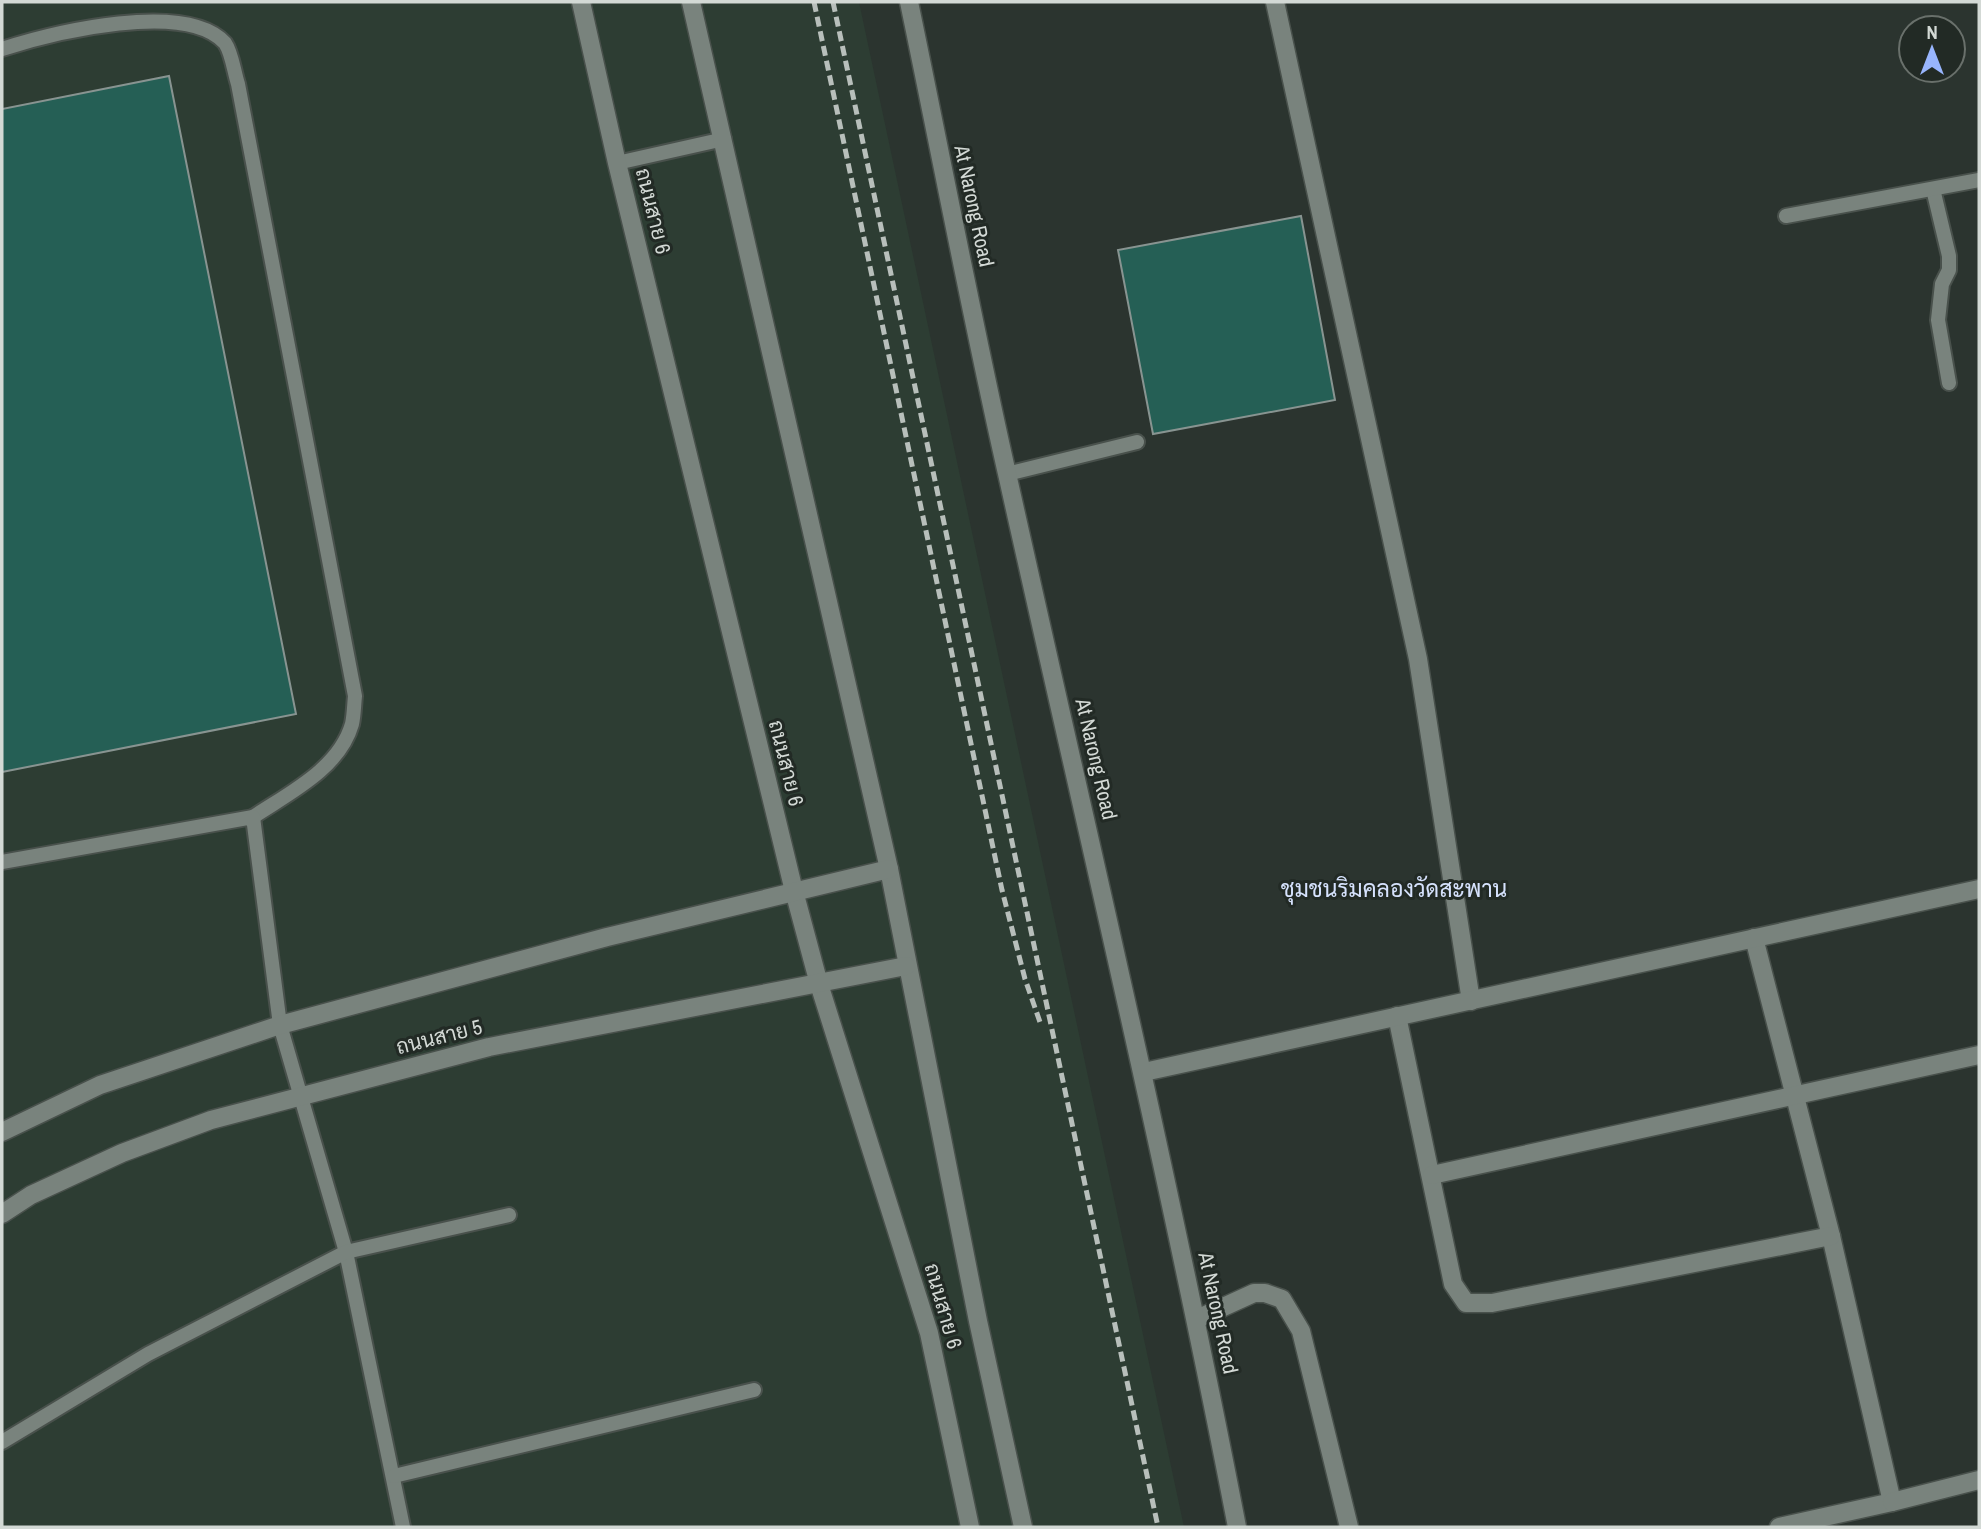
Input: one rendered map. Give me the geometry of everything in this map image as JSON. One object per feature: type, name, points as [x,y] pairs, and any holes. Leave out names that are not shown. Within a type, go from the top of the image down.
[{"type":"street","name":"ถนนสาย 6","points":[[581,2],[617,163],[794,891],[819,984],[929,1333],[970,1527]]},
{"type":"street","name":"ถนนสาย 6","points":[[691,2],[889,869],[978,1321],[1023,1527]]},
{"type":"street","name":"At Narong Road","points":[[909,2],[1007,474],[1144,1072],[1197,1319],[1237,1527]]},
{"type":"street","points":[[1275,2],[1418,659],[1471,1000]]},
{"type":"street","points":[[2,1132],[100,1085],[280,1025],[607,937],[889,869]]},
{"type":"street","points":[[1144,1072],[1979,889]]},
{"type":"street","points":[[1754,938],[1831,1236],[1892,1502]]},
{"type":"street","name":"ถนนสาย 5","points":[[2,1214],[31,1195],[122,1153],[211,1120],[489,1047],[906,966]]},
{"type":"street","points":[[1397,1016],[1453,1284],[1466,1303],[1492,1303],[1831,1236]]},
{"type":"street","points":[[1432,1175],[1979,1055]]},
{"type":"street","points":[[1197,1319],[1254,1293],[1265,1293],[1282,1299],[1301,1331],[1349,1527]]},
{"type":"street","points":[[1779,1527],[1979,1480]]},
{"type":"lane","points":[[2,49],[128,16],[178,16],[206,26],[226,44],[238,84],[355,696],[352,724],[337,754],[311,778],[253,817],[2,862]]},
{"type":"lane","points":[[617,163],[724,139]]},
{"type":"lane","points":[[1786,216],[1979,180]]},
{"type":"lane","points":[[1933,189],[1949,256],[1949,270],[1941,284],[1938,320],[1949,383]]},
{"type":"lane","points":[[1007,474],[1137,442]]},
{"type":"lane","points":[[253,817],[280,1025],[346,1252],[403,1527]]},
{"type":"lane","points":[[2,1442],[148,1354],[346,1252],[509,1215]]},
{"type":"lane","points":[[394,1476],[754,1390]]},
{"type":"shaded area","points":[[2,2],[859,2],[1184,1527],[2,1527]]},
{"type":"building","points":[[169,76],[296,714],[2,772],[2,109]]},
{"type":"building","points":[[1301,216],[1335,400],[1153,434],[1118,250]]},
{"type":"railway","points":[[814,2],[1002,890],[1025,979],[1041,1025]]},
{"type":"railway","points":[[833,2],[1158,1527]]},
{"type":"district","name":"ชุมชนริมคลองวัดสะพาน","points":[[1394,889]]}]
